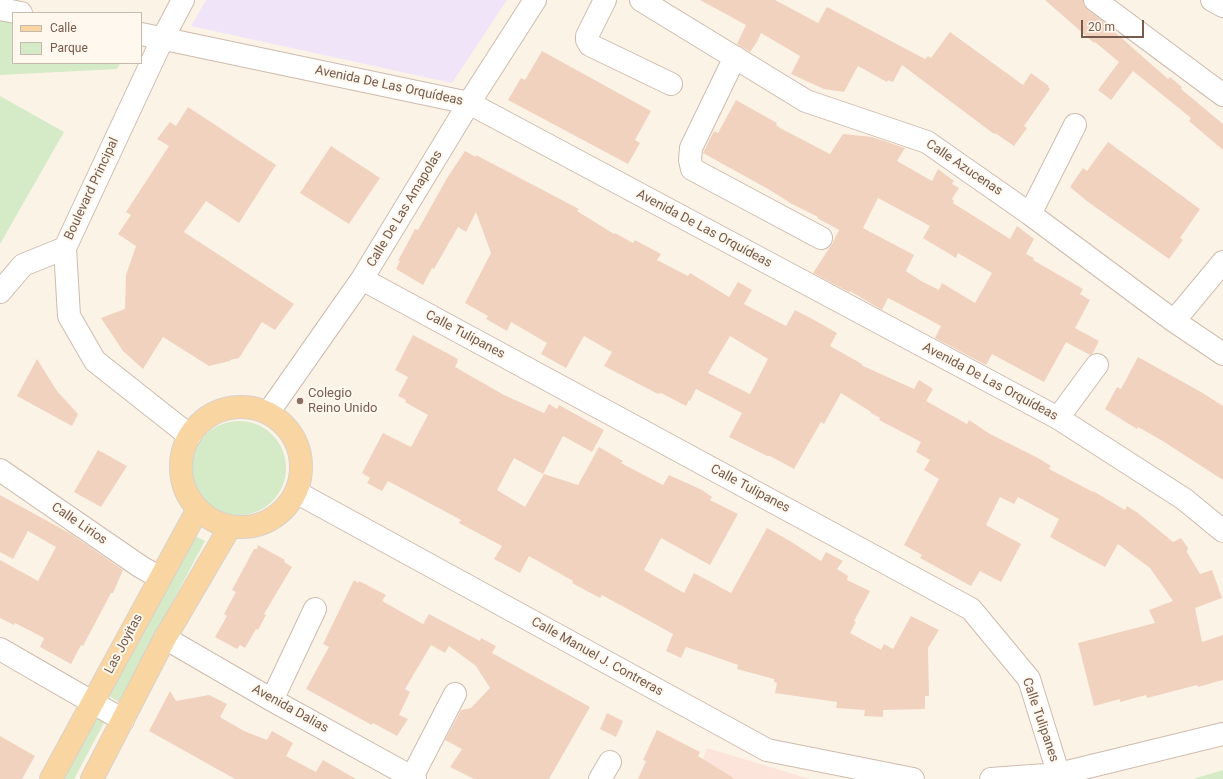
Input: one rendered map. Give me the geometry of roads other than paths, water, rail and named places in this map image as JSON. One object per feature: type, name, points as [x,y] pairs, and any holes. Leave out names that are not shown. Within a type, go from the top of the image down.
[{"type":"main road","points":[[247,407],[268,414],[287,428],[298,447],[302,470],[296,492],[285,509],[269,521],[250,527],[230,527],[213,520],[198,509],[184,486],[181,461],[190,436],[205,419],[225,410],[247,407]]},
{"type":"main road","name":"Las Joyitas","points":[[51,779],[198,509]]},
{"type":"main road","points":[[92,779],[166,638],[230,527]]},
{"type":"street","name":"Boulevard Principal","points":[[183,0],[163,38],[65,248],[69,316],[95,361],[190,436]]},
{"type":"street","name":"Calle De Las Amapolas","points":[[268,414],[362,280],[469,103],[535,0]]},
{"type":"street","points":[[604,0],[587,36],[587,40],[590,45],[671,84]]},
{"type":"street","name":"Calle Azucenas","points":[[641,0],[806,101],[927,142],[1030,214],[1174,321],[1223,354]]},
{"type":"street","points":[[1095,0],[1223,95]]},
{"type":"street","points":[[1212,0],[1223,6]]},
{"type":"street","points":[[0,9],[16,12]]},
{"type":"street","name":"Avenida De Las Orquídeas","points":[[142,34],[469,103],[1058,418],[1184,499],[1223,531]]},
{"type":"street","points":[[735,57],[691,148],[690,160],[692,169],[821,238]]},
{"type":"street","points":[[1030,214],[1075,125]]},
{"type":"street","points":[[0,292],[23,265],[65,248]]},
{"type":"street","points":[[1174,321],[1223,262]]},
{"type":"street","name":"Calle Tulipanes","points":[[362,280],[971,609],[1029,679],[1060,776]]},
{"type":"street","points":[[1058,418],[1097,365]]},
{"type":"street","name":"Calle Lirios","points":[[0,470],[142,567],[160,577]]},
{"type":"street","name":"Calle Manuel J. Contreras","points":[[296,492],[767,750],[913,779]]},
{"type":"street","points":[[272,700],[315,609]]},
{"type":"street","name":"Avenida Dalias","points":[[166,638],[272,700],[412,778]]},
{"type":"street","points":[[0,649],[123,720]]},
{"type":"street","points":[[412,778],[455,694]]},
{"type":"street","points":[[992,779],[1060,776],[1223,734]]},
{"type":"place","name":"Colegio Reino Unido","points":[[300,401]]}]
